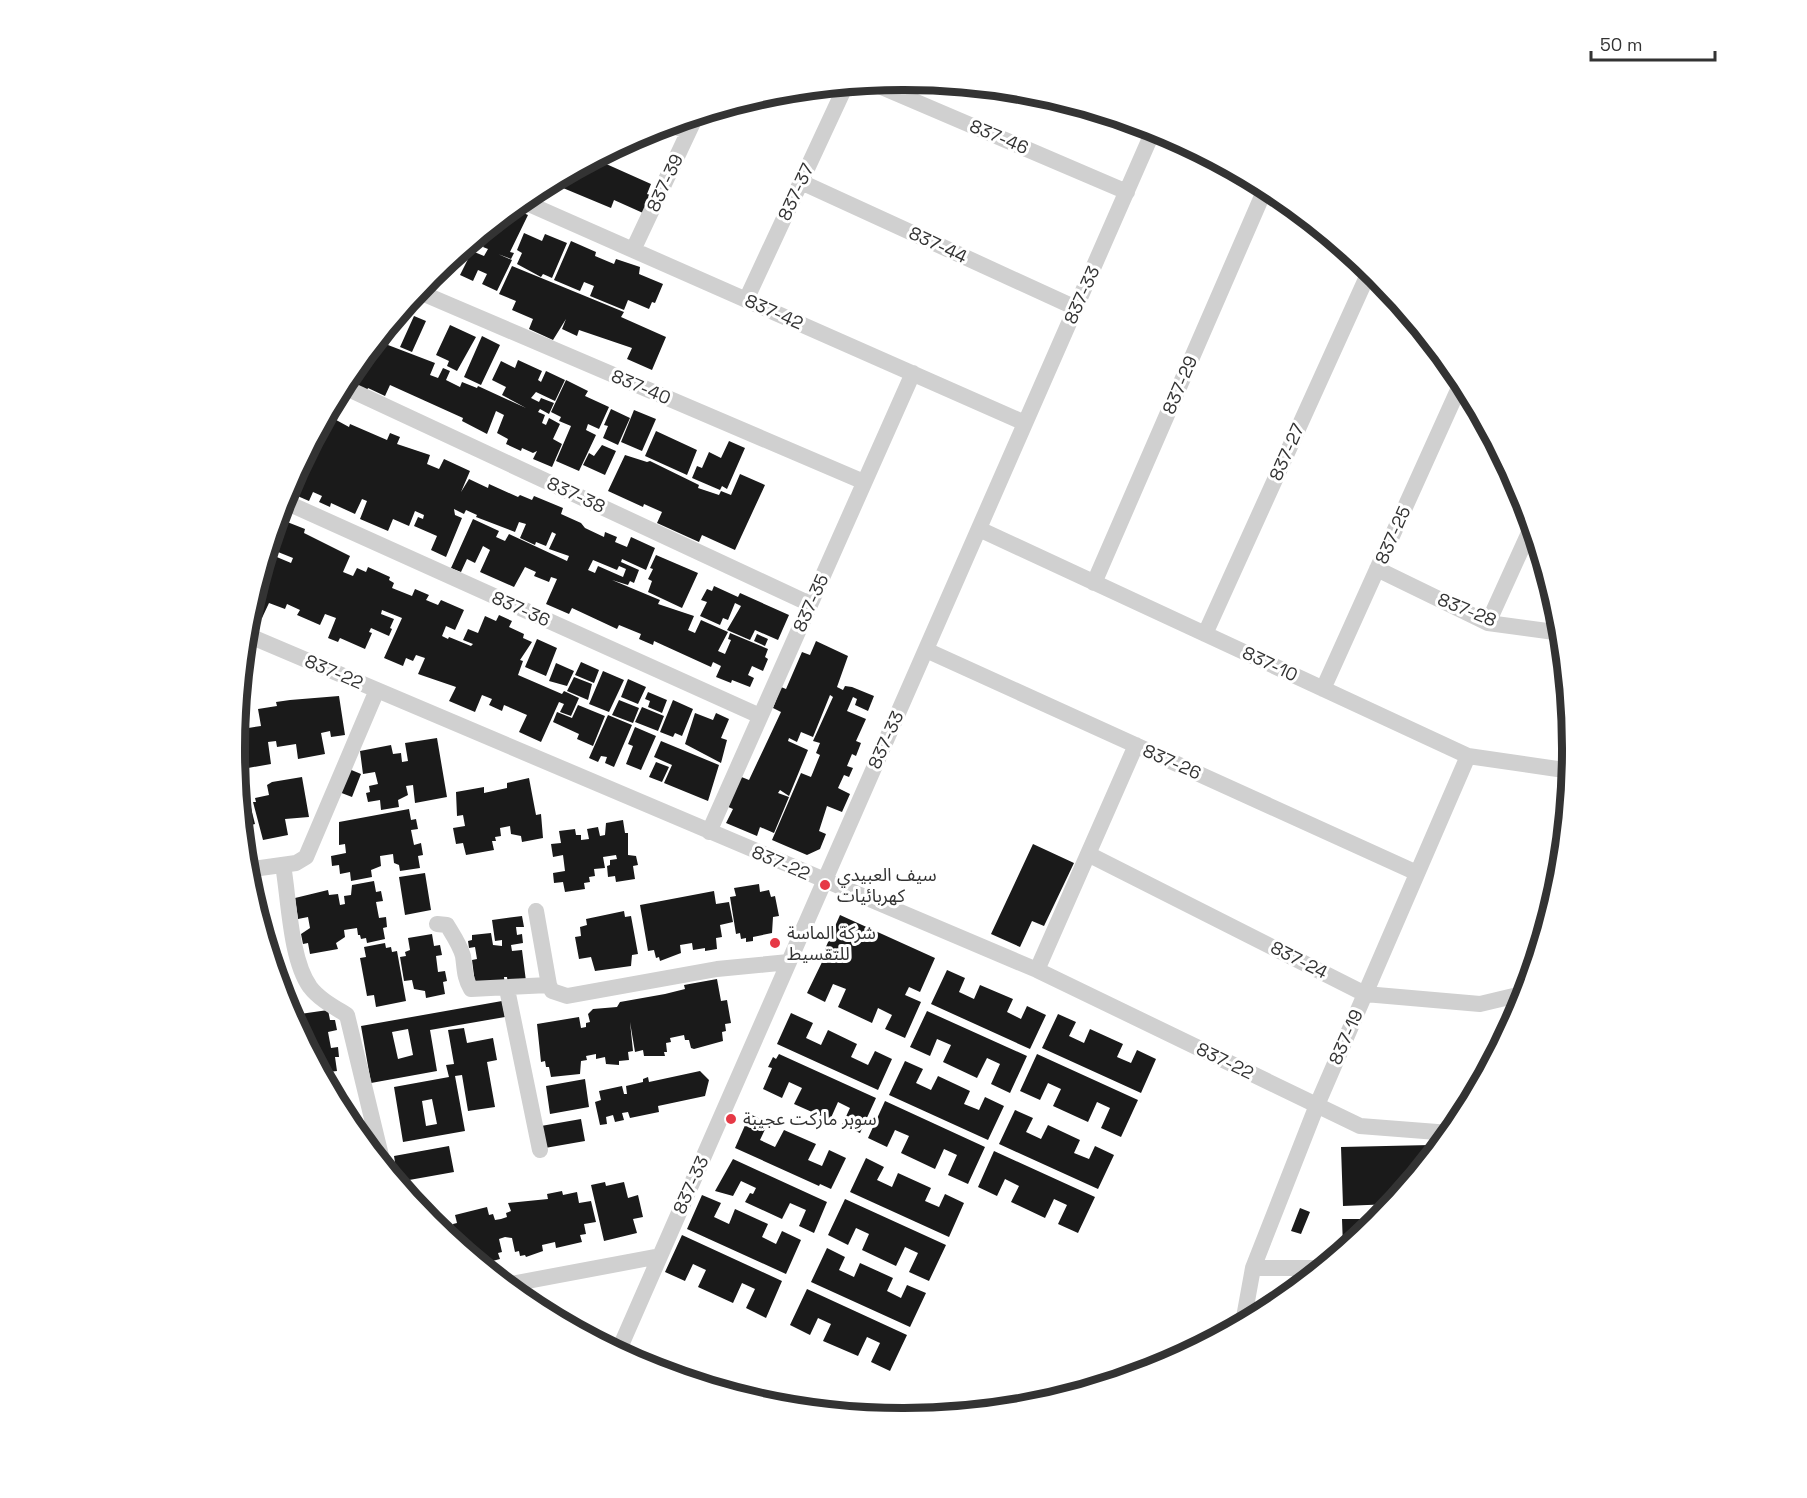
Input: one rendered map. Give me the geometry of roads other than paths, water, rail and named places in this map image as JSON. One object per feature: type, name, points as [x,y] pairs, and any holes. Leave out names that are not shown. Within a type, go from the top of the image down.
[{"type":"street","name":"837-46","points":[[889,90],[1127,192]]},
{"type":"street","name":"837-37","points":[[746,300],[842,93]]},
{"type":"street","name":"837-39","points":[[633,250],[691,125]]},
{"type":"street","points":[[681,129],[688,132]]},
{"type":"street","name":"837-33","points":[[621,1344],[1151,138]]},
{"type":"street","name":"837-44","points":[[801,182],[1076,308]]},
{"type":"street","name":"837-29","points":[[1094,583],[1262,196]]},
{"type":"street","name":"837-42","points":[[531,205],[1025,423]]},
{"type":"street","name":"837-27","points":[[1205,634],[1366,280]]},
{"type":"street","name":"837-40","points":[[426,295],[864,482]]},
{"type":"street","name":"837-35","points":[[709,832],[913,373]]},
{"type":"street","name":"837-38","points":[[351,390],[810,604]]},
{"type":"street","name":"837-25","points":[[1323,689],[1457,392]]},
{"type":"street","name":"837-36","points":[[292,505],[760,716]]},
{"type":"street","name":"837-10","points":[[979,529],[1468,756],[1562,770]]},
{"type":"street","points":[[1488,623],[1528,536]]},
{"type":"street","name":"837-28","points":[[1377,569],[1488,623],[1552,632]]},
{"type":"street","name":"837-22","points":[[254,638],[1037,970],[1360,1126],[1437,1134]]},
{"type":"street","name":"837-26","points":[[926,650],[1417,873]]},
{"type":"street","points":[[255,868],[302,861],[306,857],[377,690]]},
{"type":"street","points":[[1037,970],[1136,745]]},
{"type":"street","name":"837-19","points":[[1245,1313],[1253,1268],[1317,1105],[1468,756]]},
{"type":"street","name":"837-24","points":[[1088,854],[1365,993],[1480,1004],[1514,996]]},
{"type":"street","points":[[283,864],[298,959],[304,977],[321,998],[347,1015],[378,1145]]},
{"type":"street","points":[[536,912],[549,985],[552,991],[567,996],[627,988],[717,969],[789,962]]},
{"type":"street","points":[[437,924],[447,926],[458,944],[463,955],[464,977],[471,988],[507,989],[549,985]]},
{"type":"street","points":[[507,989],[540,1150]]},
{"type":"street","points":[[517,1283],[660,1256]]},
{"type":"street","points":[[1253,1268],[1310,1268]]},
{"type":"place","name":"سيف العبيدي كهربائيات","points":[[825,885]]},
{"type":"place","name":"شركة الماسة للتقسيط","points":[[775,943]]},
{"type":"place","name":"سوبر ماركت عجيبة","points":[[731,1119]]}]
